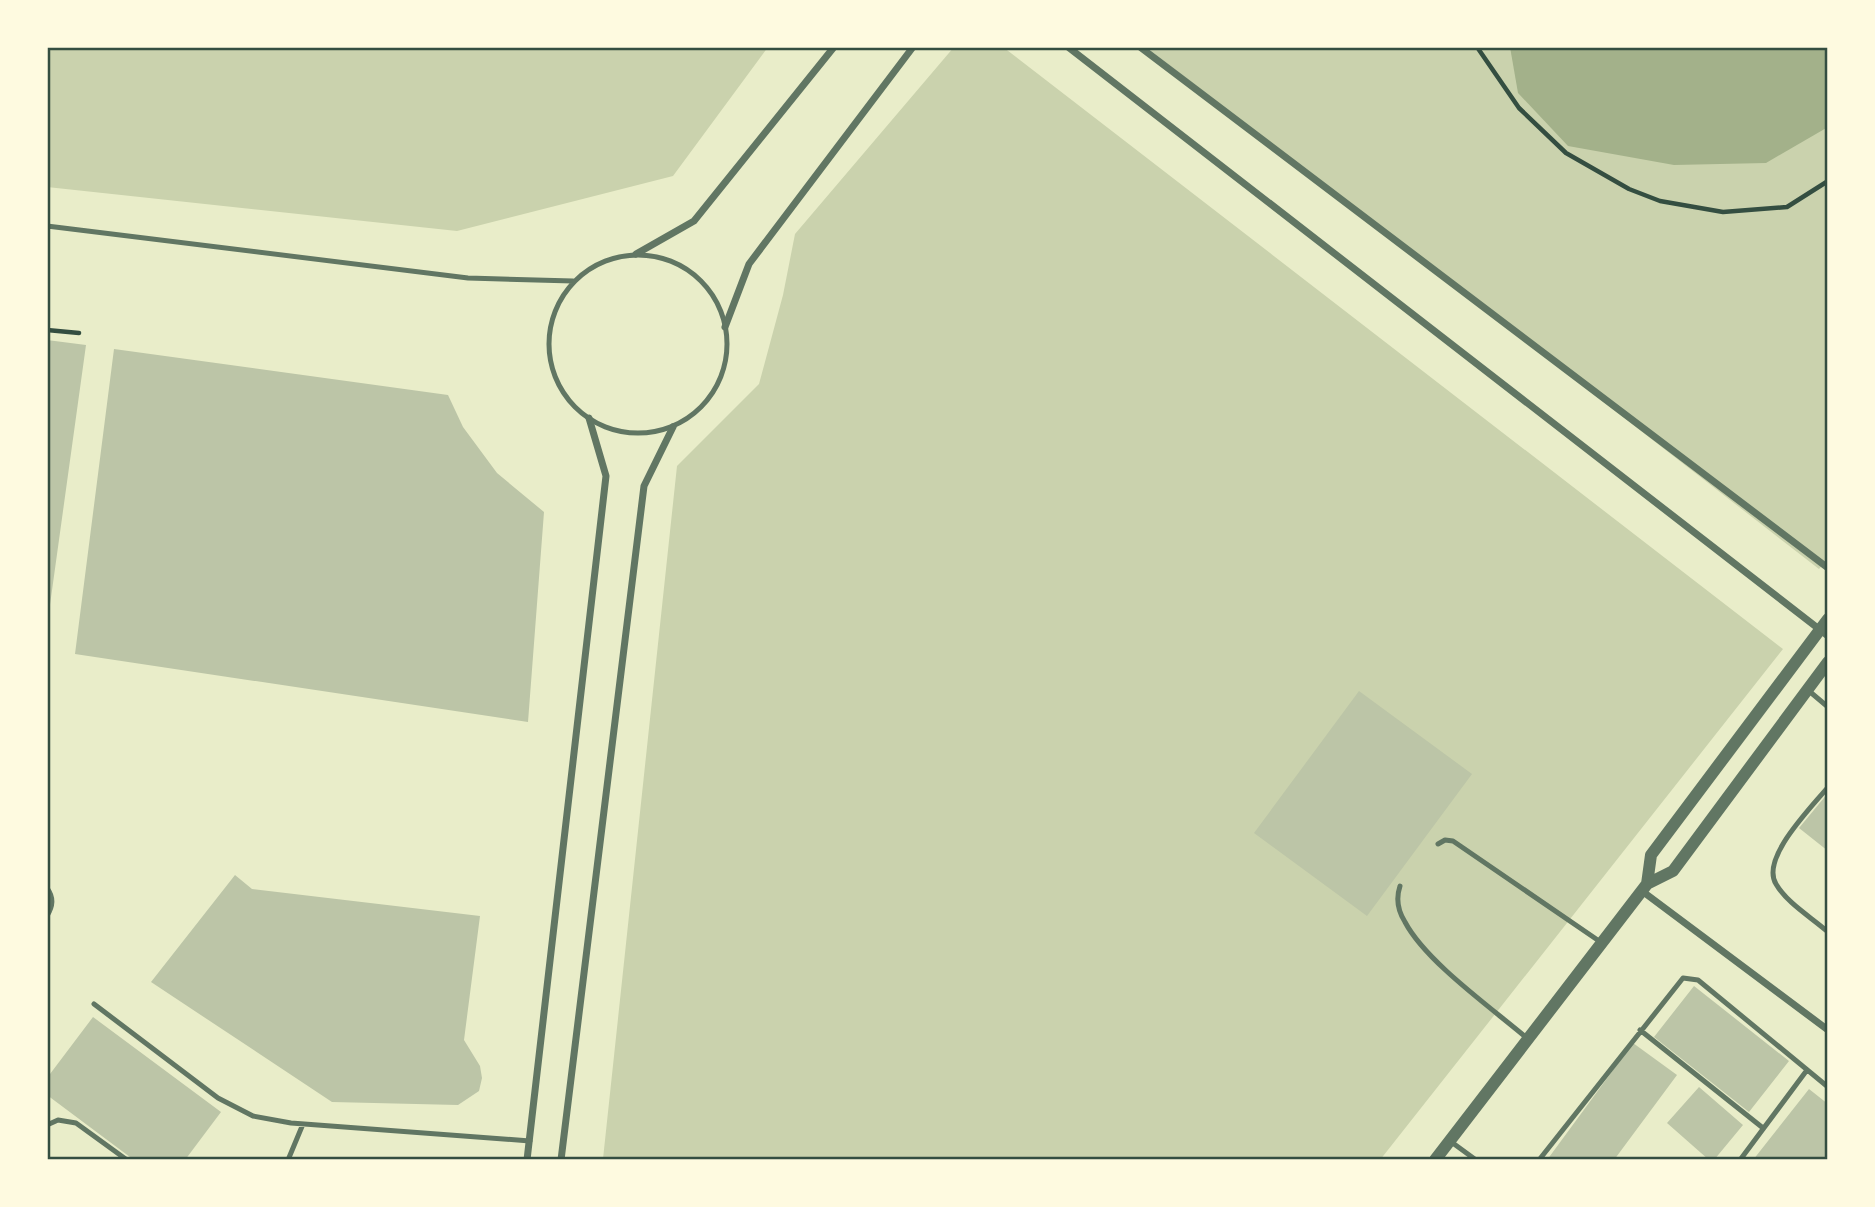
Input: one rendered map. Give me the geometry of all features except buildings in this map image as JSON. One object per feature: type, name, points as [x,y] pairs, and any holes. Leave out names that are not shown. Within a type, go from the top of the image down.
[{"type":"street","points":[[636,254],[694,221],[834,47]]},
{"type":"street","points":[[725,327],[749,264],[913,47]]},
{"type":"street","points":[[1068,47],[1823,634]]},
{"type":"street","points":[[1140,47],[1828,568]]},
{"type":"street","points":[[527,1160],[606,476],[589,418]]},
{"type":"street","points":[[561,1160],[644,486],[673,427]]},
{"type":"street","points":[[1645,887],[1651,855],[1823,634],[1828,619]]},
{"type":"street","points":[[1435,1160],[1645,887],[1673,871],[1828,662]]},
{"type":"street","points":[[1645,887],[1828,1030]]},
{"type":"lane","points":[[47,226],[468,278],[573,281]]},
{"type":"lane","points":[[636,254],[673,261],[700,279],[722,310],[728,342],[723,375],[703,407],[673,427],[638,434],[602,427],[574,408],[554,377],[547,344],[554,310],[573,281],[603,261],[636,254]]},
{"type":"lane","points":[[1806,689],[1828,707]]},
{"type":"lane","points":[[1828,787],[1779,849],[1773,865],[1773,880],[1783,894],[1828,932]]},
{"type":"lane","points":[[1438,845],[1445,840],[1453,841],[1602,943]]},
{"type":"lane","points":[[1400,886],[1397,898],[1401,915],[1424,948],[1528,1039]]},
{"type":"lane","points":[[47,888],[53,906],[47,916]]},
{"type":"lane","points":[[1539,1160],[1678,981],[1689,977],[1698,980],[1828,1087]]},
{"type":"lane","points":[[94,1004],[218,1098],[253,1116],[303,1124],[530,1141]]},
{"type":"lane","points":[[1640,1030],[1763,1128]]},
{"type":"lane","points":[[1740,1160],[1807,1070]]},
{"type":"lane","points":[[47,1125],[58,1120],[76,1123],[127,1160]]},
{"type":"lane","points":[[288,1160],[303,1124]]},
{"type":"lane","points":[[1450,1141],[1476,1160]]},
{"type":"path","points":[[1477,47],[1519,108],[1566,153],[1629,190],[1660,201],[1723,212],[1787,207],[1828,181]]},
{"type":"path","points":[[47,330],[79,333]]},
{"type":"shaded area","points":[[47,47],[768,47],[673,176],[457,231],[47,187]]},
{"type":"shaded area","points":[[954,47],[1003,47],[1783,649],[1380,1160],[603,1159],[677,466],[759,384],[783,295],[795,234]]},
{"type":"shaded area","points":[[1146,47],[1828,47],[1828,559],[1819,569]]},
{"type":"shaded area","points":[[1510,47],[1828,47],[1828,127],[1766,163],[1674,165],[1568,146],[1518,93]]}]
